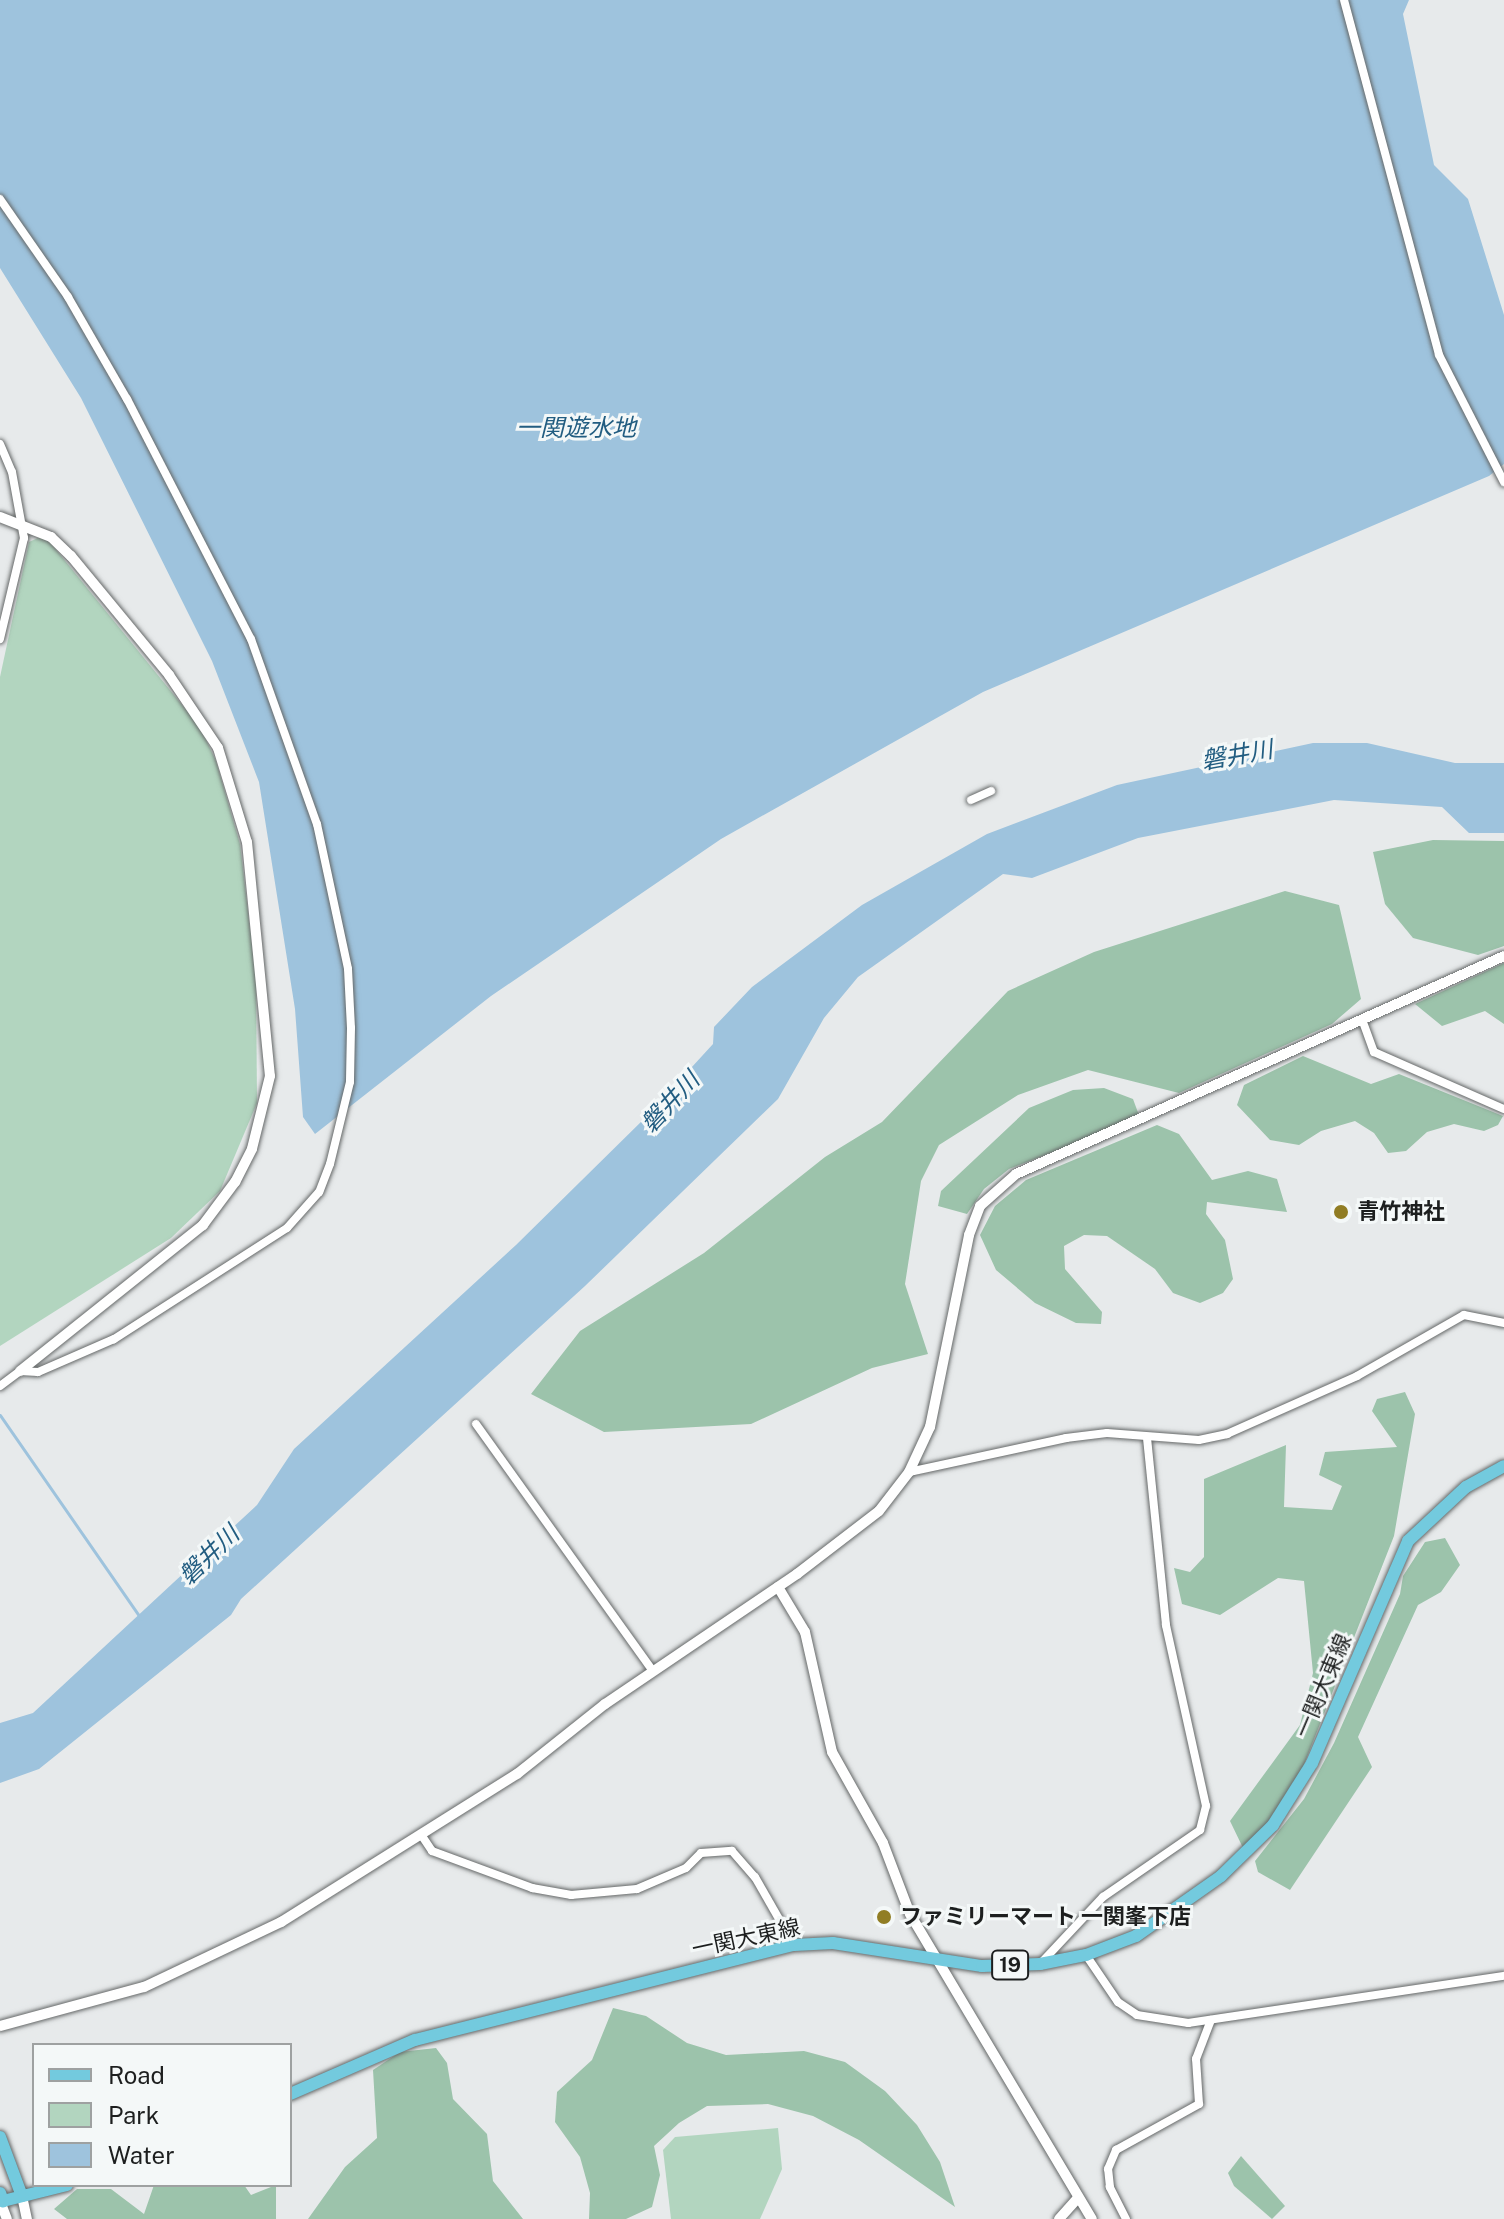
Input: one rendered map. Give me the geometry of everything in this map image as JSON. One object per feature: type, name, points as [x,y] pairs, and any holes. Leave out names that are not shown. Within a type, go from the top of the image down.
[{"type":"main road","name":"一関大東線","points":[[292,2093],[415,2040],[794,1945],[833,1943],[940,1962],[1040,1964],[1086,1955],[1136,1936],[1221,1876],[1273,1825],[1312,1763],[1408,1541],[1466,1487],[1504,1466]]},
{"type":"main road","points":[[0,2137],[22,2196]]},
{"type":"main road","points":[[1,2199],[59,2187]]},
{"type":"street","points":[[1344,0],[1439,355],[1504,482]]},
{"type":"street","points":[[0,199],[68,297],[142,424],[251,639],[317,824],[348,969],[351,1028],[350,1082],[330,1164],[319,1192],[287,1228],[114,1339],[38,1372],[20,1371]]},
{"type":"street","points":[[0,444],[12,472],[24,538],[0,639]]},
{"type":"street","points":[[0,1386],[203,1225],[235,1182],[252,1149],[270,1076],[247,842],[218,748],[169,675],[71,556],[51,537],[3,518]]},
{"type":"street","points":[[971,800],[991,791]]},
{"type":"street","points":[[0,2026],[81,2008],[203,1963],[422,1836],[517,1774],[653,1671],[778,1587],[879,1511],[909,1472],[930,1427],[944,1375],[969,1235],[980,1206],[1016,1174],[1363,1022],[1504,956]]},
{"type":"street","points":[[1363,1022],[1374,1052],[1504,1109]]},
{"type":"street","points":[[909,1472],[1066,1438],[1107,1433],[1147,1439],[1199,1440],[1269,1420],[1464,1315],[1504,1323]]},
{"type":"street","points":[[476,1424],[653,1671]]},
{"type":"street","points":[[1040,1964],[1103,1897],[1200,1830],[1206,1806],[1166,1625],[1147,1439]]},
{"type":"street","points":[[778,1587],[805,1632],[840,1773],[870,1818],[910,1914],[1077,2199],[1092,2219]]},
{"type":"street","points":[[422,1836],[432,1851],[532,1888],[571,1895],[637,1889],[686,1868],[701,1853],[732,1851],[755,1877],[794,1945]]},
{"type":"street","points":[[1086,1955],[1118,2002],[1137,2015],[1188,2023],[1504,1976]]},
{"type":"street","points":[[1126,2219],[1110,2187],[1108,2169],[1116,2150],[1199,2104],[1196,2059],[1211,2020]]},
{"type":"street","points":[[22,2196],[27,2219]]},
{"type":"street","points":[[1,2199],[7,2219]]},
{"type":"street","points":[[1059,2219],[1077,2199]]},
{"type":"green space","points":[[40,537],[49,541],[200,727],[216,761],[240,844],[256,979],[257,1103],[220,1191],[171,1238],[0,1346],[0,677],[29,542]]},
{"type":"green space","points":[[1433,840],[1504,841],[1504,946],[1478,955],[1413,938],[1385,904],[1373,852]]},
{"type":"green space","points":[[1285,891],[1339,905],[1361,999],[1332,1024],[1179,1093],[1088,1070],[1018,1095],[939,1145],[921,1181],[905,1284],[928,1354],[872,1368],[751,1424],[604,1432],[531,1394],[580,1331],[704,1253],[825,1157],[882,1122],[1008,991],[1094,952]]},
{"type":"green space","points":[[1504,963],[1504,1024],[1485,1011],[1442,1026],[1415,1004]]},
{"type":"green space","points":[[1303,1056],[1371,1084],[1399,1074],[1503,1116],[1498,1125],[1484,1131],[1454,1124],[1427,1132],[1406,1151],[1388,1153],[1374,1133],[1355,1121],[1321,1131],[1299,1145],[1270,1140],[1237,1105],[1244,1085]]},
{"type":"green space","points":[[1104,1088],[1133,1099],[1140,1118],[1009,1169],[984,1189],[967,1214],[938,1206],[941,1191],[1029,1108],[1073,1090]]},
{"type":"green space","points":[[1157,1125],[1179,1134],[1212,1180],[1248,1171],[1277,1179],[1287,1212],[1207,1202],[1206,1214],[1225,1240],[1233,1279],[1223,1293],[1200,1303],[1173,1293],[1155,1269],[1107,1236],[1084,1235],[1064,1246],[1065,1269],[1102,1312],[1101,1324],[1076,1323],[1035,1303],[996,1270],[980,1235],[995,1206],[1026,1180]]},
{"type":"green space","points":[[1405,1392],[1415,1414],[1394,1536],[1294,1790],[1244,1850],[1230,1821],[1300,1725],[1313,1673],[1304,1581],[1278,1578],[1220,1615],[1182,1604],[1174,1568],[1190,1572],[1204,1557],[1204,1479],[1286,1445],[1284,1507],[1332,1510],[1342,1486],[1319,1475],[1325,1452],[1397,1447],[1372,1411],[1377,1399]]},
{"type":"green space","points":[[1445,1538],[1460,1565],[1441,1592],[1418,1605],[1358,1737],[1372,1767],[1290,1890],[1258,1872],[1255,1861],[1304,1799],[1334,1743],[1400,1594],[1403,1576],[1425,1542]]},
{"type":"green space","points":[[613,2008],[646,2016],[687,2043],[726,2055],[804,2051],[845,2062],[885,2091],[917,2125],[940,2162],[955,2207],[859,2140],[813,2116],[768,2104],[707,2106],[679,2123],[654,2146],[660,2175],[652,2207],[626,2219],[589,2219],[590,2193],[580,2157],[555,2122],[557,2092],[592,2060]]},
{"type":"green space","points":[[436,2048],[447,2063],[453,2099],[487,2134],[493,2181],[523,2219],[308,2219],[345,2167],[377,2138],[373,2070],[400,2052]]},
{"type":"green space","points":[[778,2128],[782,2169],[760,2219],[671,2219],[663,2150],[675,2137]]},
{"type":"green space","points":[[1241,2156],[1285,2206],[1272,2219],[1234,2186],[1228,2173]]},
{"type":"green space","points":[[153,2187],[245,2187],[251,2195],[276,2187],[276,2219],[67,2219],[54,2209],[77,2189],[111,2189],[144,2214]]},
{"type":"water","name":"一関遊水地","points":[[0,0],[1409,0],[1403,14],[1434,165],[1468,199],[1504,315],[1504,464],[1489,476],[983,692],[721,839],[491,996],[315,1134],[303,1117],[295,1009],[259,782],[212,661],[81,398],[0,268]]},
{"type":"water","name":"磐井川","points":[[1313,743],[1367,743],[1455,763],[1504,763],[1504,833],[1469,833],[1442,807],[1334,800],[1138,838],[1032,878],[1003,874],[858,977],[824,1018],[778,1099],[585,1286],[241,1599],[231,1615],[39,1769],[0,1783],[0,1723],[33,1713],[257,1505],[294,1449],[516,1245],[647,1116],[713,1044],[714,1027],[752,987],[862,905],[987,834],[1117,785]]},
{"type":"waterway","points":[[0,1415],[141,1619]]},
{"type":"place","name":"青竹神社","points":[[1341,1212]]},
{"type":"place","name":"ファミリーマート 一関峯下店","points":[[884,1917]]}]
